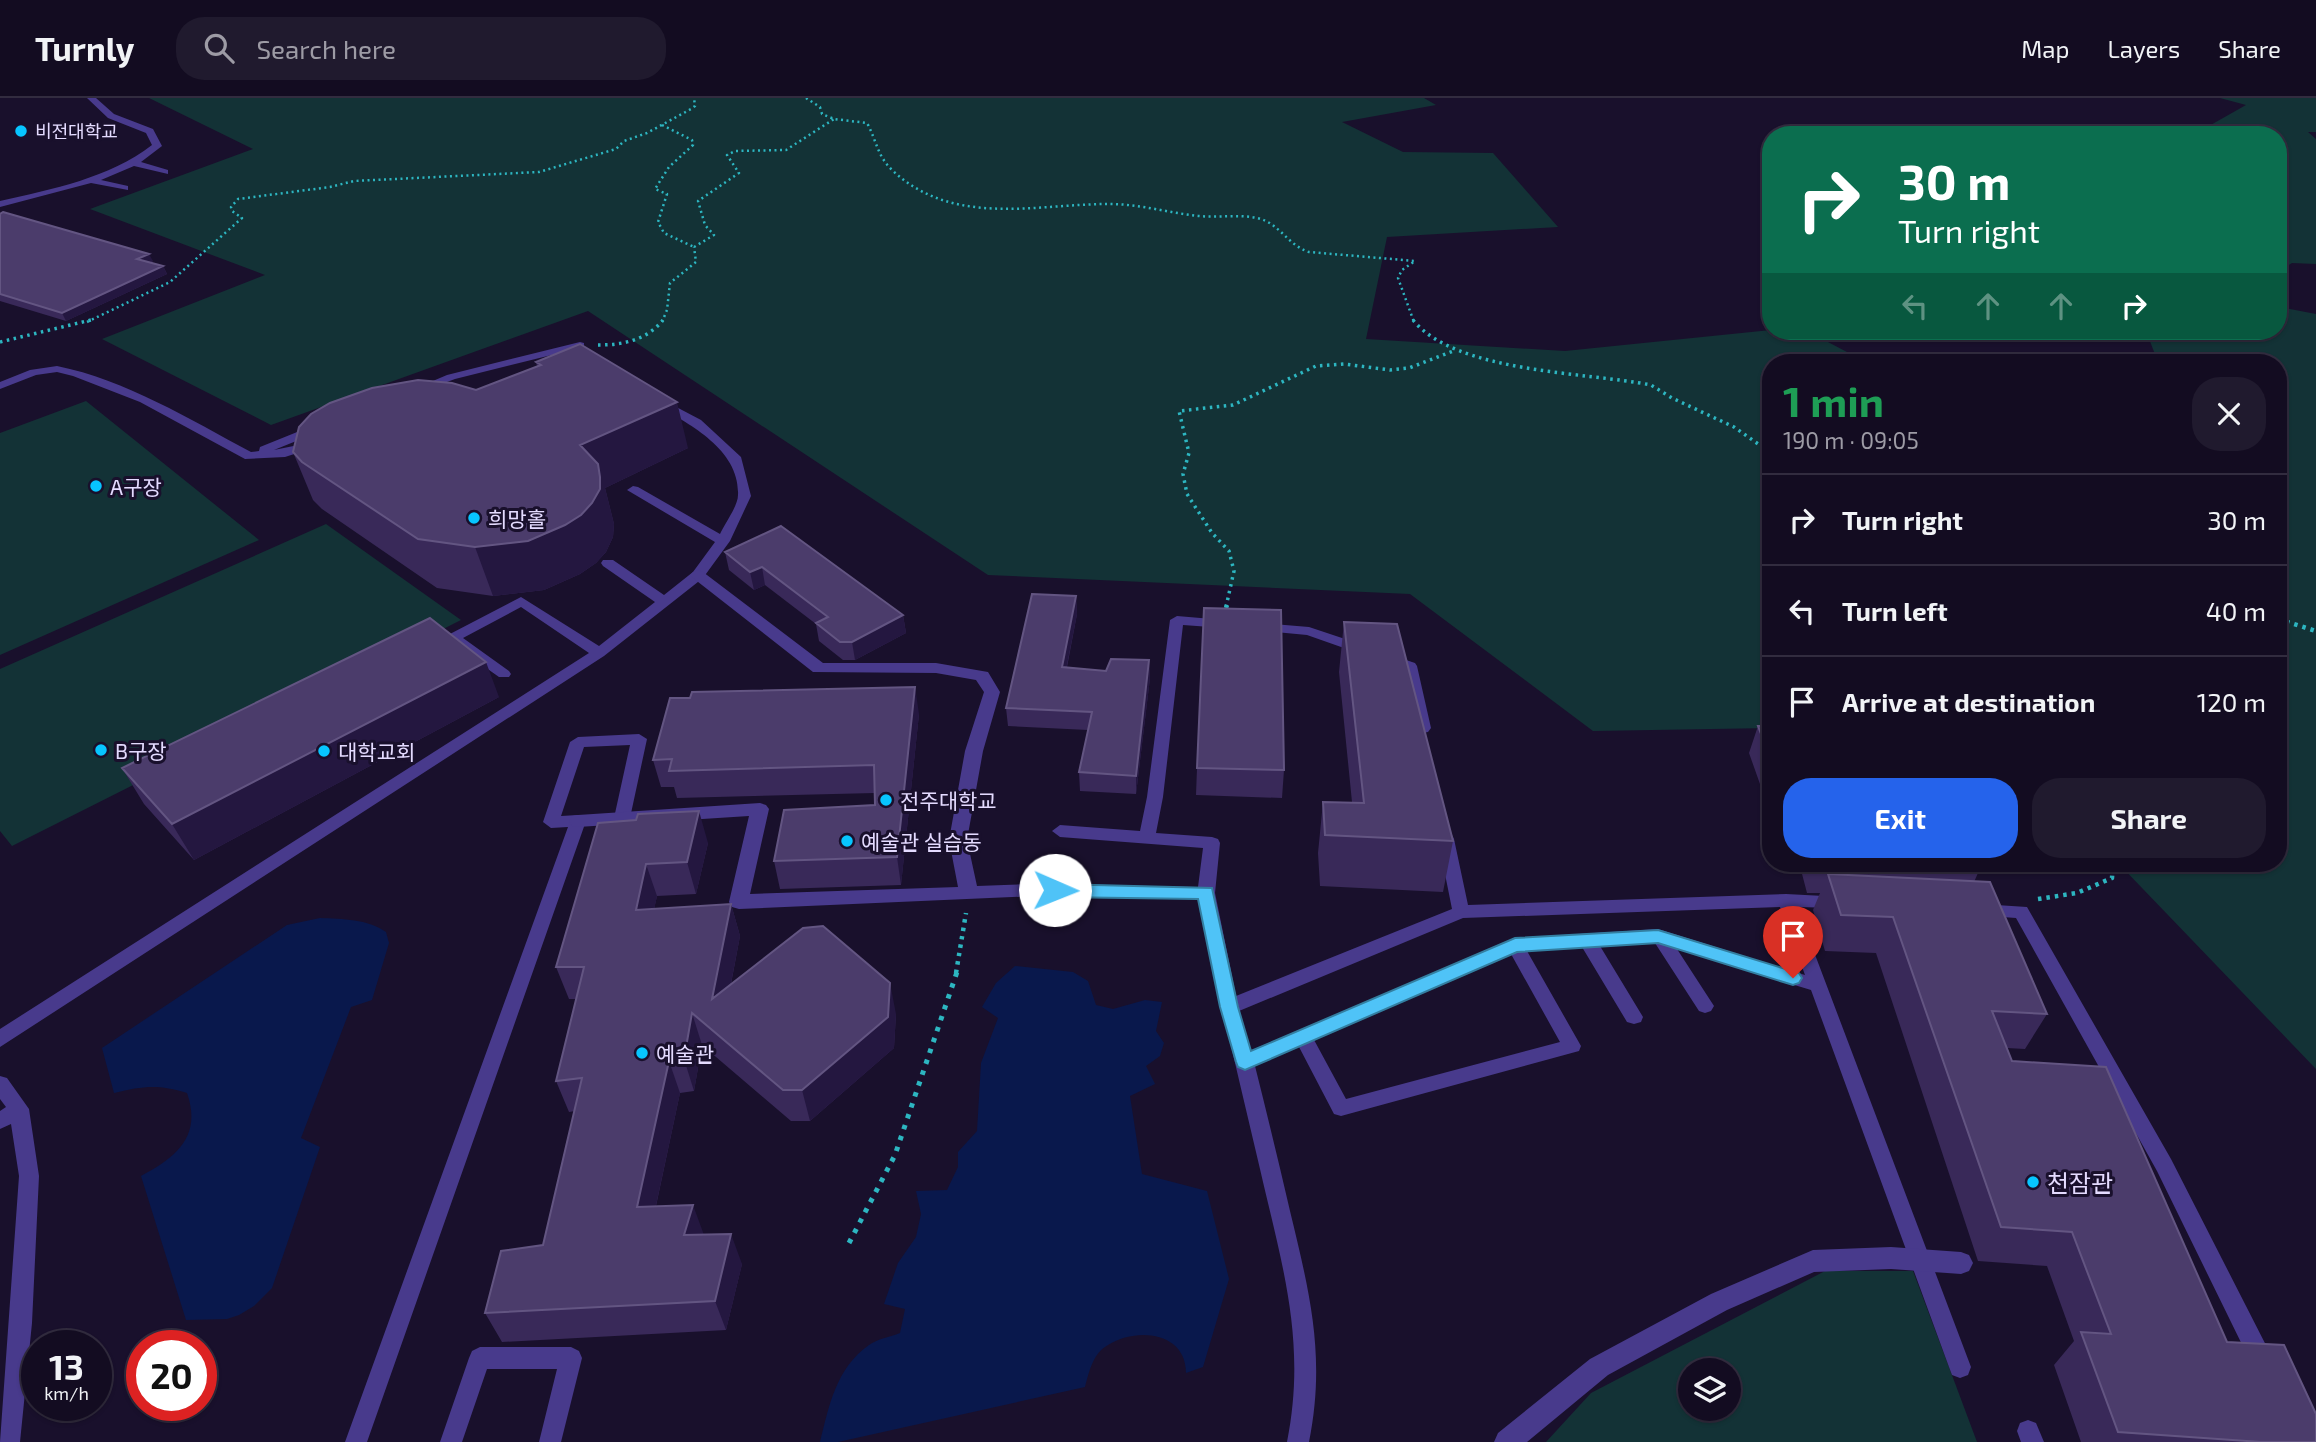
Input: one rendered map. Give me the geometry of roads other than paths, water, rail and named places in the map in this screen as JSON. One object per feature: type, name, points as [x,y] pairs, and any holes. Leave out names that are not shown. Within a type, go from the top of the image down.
[{"type":"street","points":[[698,575],[819,668],[936,668],[982,676],[992,692],[974,751],[958,840],[969,894]]},
{"type":"street","points":[[578,821],[760,808],[739,902],[1055,890]]},
{"type":"street","points":[[1507,1442],[1599,1367],[1719,1301],[1813,1261],[1891,1258],[1961,1263]]},
{"type":"lane","points":[[0,204],[42,195],[88,180],[132,162],[157,146],[150,131],[111,116],[91,98]]},
{"type":"lane","points":[[132,162],[165,172]]},
{"type":"lane","points":[[88,180],[125,188]]},
{"type":"lane","points":[[414,392],[450,377],[580,345]]},
{"type":"lane","points":[[0,386],[34,372],[57,369],[76,373],[144,400],[249,456],[285,453],[322,444]]},
{"type":"lane","points":[[0,1039],[599,653],[698,575],[723,541],[745,495],[737,460],[697,423],[651,399]]},
{"type":"lane","points":[[249,456],[330,423]]},
{"type":"lane","points":[[633,490],[723,541]]},
{"type":"lane","points":[[608,563],[664,602]]},
{"type":"lane","points":[[504,674],[453,638],[521,601],[599,653]]},
{"type":"lane","points":[[1147,837],[1155,797],[1177,620],[1308,631],[1410,666],[1427,748]]},
{"type":"lane","points":[[356,1442],[578,821],[551,822],[578,742],[639,739],[622,818]]},
{"type":"lane","points":[[1444,830],[1461,912]]},
{"type":"lane","points":[[1060,831],[1212,843],[1206,892],[1229,1007],[1245,1062],[1306,1324],[1308,1374],[1298,1442]]},
{"type":"lane","points":[[1055,890],[1206,892]]},
{"type":"lane","points":[[1786,900],[1960,1367]]},
{"type":"lane","points":[[1229,1007],[1461,912],[1786,900],[1855,903]]},
{"type":"lane","points":[[1965,909],[2021,912],[2164,1165],[2273,1384]]},
{"type":"lane","points":[[1245,1062],[1302,1035],[1515,945],[1660,937],[1819,986]]},
{"type":"lane","points":[[1660,937],[1705,1006]]},
{"type":"lane","points":[[1587,940],[1634,1017]]},
{"type":"lane","points":[[1302,1035],[1341,1108],[1572,1046],[1515,945]]},
{"type":"lane","points":[[0,1084],[19,1109],[29,1176],[21,1322],[9,1442]]},
{"type":"lane","points":[[0,1121],[19,1109]]},
{"type":"lane","points":[[451,1442],[480,1359],[571,1358],[550,1442]]},
{"type":"place","name":"비전대학교","points":[[21,131]]},
{"type":"place","name":"A구장","points":[[96,486]]},
{"type":"place","name":"희망홀","points":[[474,518]]},
{"type":"place","name":"B구장","points":[[101,750]]},
{"type":"place","name":"대학교회","points":[[324,751]]},
{"type":"place","name":"전주대학교","points":[[886,800]]},
{"type":"place","name":"예술관 실습동","points":[[847,841]]},
{"type":"place","name":"예술관","points":[[642,1053]]},
{"type":"place","name":"천잠관","points":[[2033,1182]]}]
